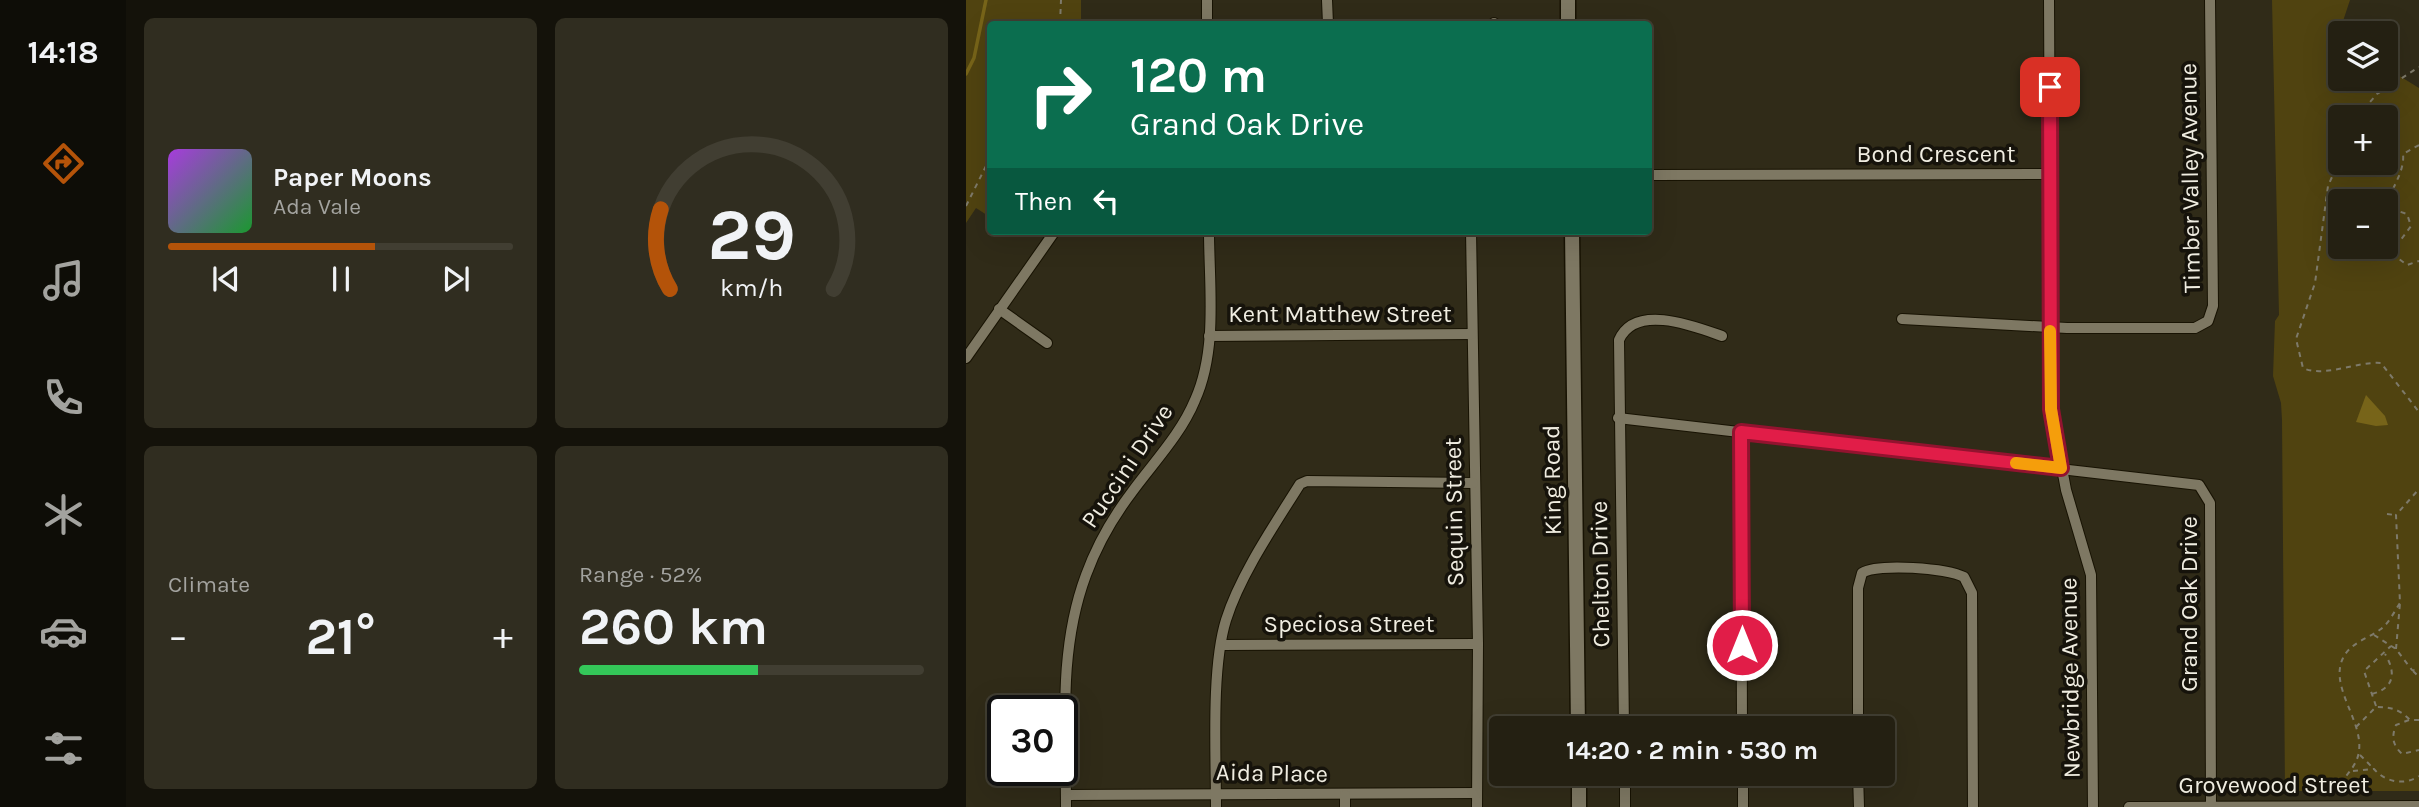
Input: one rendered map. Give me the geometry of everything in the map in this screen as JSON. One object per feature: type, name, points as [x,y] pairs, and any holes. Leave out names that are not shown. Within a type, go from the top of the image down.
[{"type":"main road","points":[[1568,0],[1569,21]]},
{"type":"main road","name":"King Road","points":[[1572,235],[1578,716]]},
{"type":"main road","points":[[1579,786],[1579,807]]},
{"type":"street","points":[[1207,0],[1207,21]]},
{"type":"street","points":[[1327,0],[1328,21]]},
{"type":"street","name":"Bond Crescent","points":[[1652,175],[2050,174],[2049,0]]},
{"type":"street","name":"Timber Valley Avenue","points":[[2050,327],[2195,327],[2208,321],[2211,314],[2210,0]]},
{"type":"street","name":"Newbridge Avenue","points":[[2050,174],[2051,409],[2061,468],[2091,575],[2093,807]]},
{"type":"street","points":[[966,358],[1052,235]]},
{"type":"street","name":"Puccini Drive","points":[[1066,807],[1065,677],[1078,600],[1092,562],[1114,519],[1186,420],[1204,372],[1209,336],[1209,235]]},
{"type":"street","name":"Sequin Street","points":[[1471,235],[1473,483],[1478,644],[1477,807]]},
{"type":"street","points":[[999,309],[1048,344]]},
{"type":"street","points":[[1902,318],[2050,327]]},
{"type":"street","name":"Chelton Drive","points":[[1624,716],[1617,349],[1627,328],[1642,321],[1684,322],[1722,336]]},
{"type":"street","name":"Kent Matthew Street","points":[[1209,336],[1472,334]]},
{"type":"street","name":"Grand Oak Drive","points":[[1618,418],[2199,485],[2210,503],[2211,807]]},
{"type":"street","points":[[1741,432],[1742,716]]},
{"type":"street","points":[[1216,807],[1222,645],[1233,600],[1300,484],[1307,481],[1473,483]]},
{"type":"street","points":[[1858,716],[1858,588],[1862,573],[1876,567],[1931,570],[1964,577],[1972,593],[1973,807]]},
{"type":"street","name":"Speciosa Street","points":[[1222,645],[1478,644]]},
{"type":"street","points":[[1625,786],[1625,807]]},
{"type":"street","points":[[1743,786],[1743,807]]},
{"type":"street","points":[[1858,786],[1859,807]]},
{"type":"street","name":"Aida Place","points":[[1066,794],[1477,793]]},
{"type":"street","points":[[1345,795],[1345,807]]},
{"type":"street","name":"Grovewood Street","points":[[2129,807],[2419,806]]},
{"type":"path","points":[[1060,21],[1061,0]]},
{"type":"path","points":[[2367,105],[2376,94],[2419,67]]},
{"type":"path","points":[[2419,145],[2403,154],[2402,171],[2394,181],[2386,206],[2407,214],[2411,226],[2397,245],[2395,256],[2407,265],[2419,261]]},
{"type":"path","points":[[966,206],[987,164]]},
{"type":"path","points":[[2333,175],[2328,187],[2315,283],[2296,339],[2303,368],[2312,372],[2364,362],[2381,363],[2419,412]]},
{"type":"path","points":[[2396,649],[2400,603],[2396,516],[2419,489]]},
{"type":"path","points":[[2387,514],[2396,516]]},
{"type":"path","points":[[2335,792],[2351,772],[2359,754],[2356,727],[2339,674],[2342,659],[2349,648],[2384,627],[2400,603]]},
{"type":"path","points":[[2373,634],[2396,649],[2419,677]]},
{"type":"path","points":[[2376,708],[2364,671],[2391,646]]},
{"type":"path","points":[[2372,694],[2386,688],[2393,680],[2393,667],[2385,653]]},
{"type":"path","points":[[2412,670],[2419,671]]},
{"type":"path","points":[[2356,727],[2376,708],[2390,707],[2401,711],[2410,720]]},
{"type":"path","points":[[2419,720],[2396,725],[2392,734],[2395,746],[2402,754],[2419,750]]},
{"type":"path","points":[[2359,754],[2382,778],[2398,782],[2419,776]]},
{"type":"path","points":[[2351,772],[2374,769]]},
{"type":"shaded area","points":[[966,0],[1081,0],[1081,21],[987,21],[987,215],[976,208],[966,223]]},
{"type":"shaded area","points":[[2272,0],[2350,0],[2343,21],[2328,21],[2328,91],[2398,91],[2398,75],[2419,88],[2419,791],[2285,791],[2282,420],[2281,403],[2273,376],[2275,321],[2279,315]]},
{"type":"shaded area","points":[[2366,395],[2385,416],[2388,425],[2376,426],[2356,422]]},
{"type":"waterway","points":[[966,74],[974,58],[986,0]]},
{"type":"slow traffic","points":[[2016,463],[2061,468],[2051,409],[2050,331]]},
{"type":"route","points":[[1742,645],[1741,432],[2061,468],[2051,409],[2050,87]]}]
